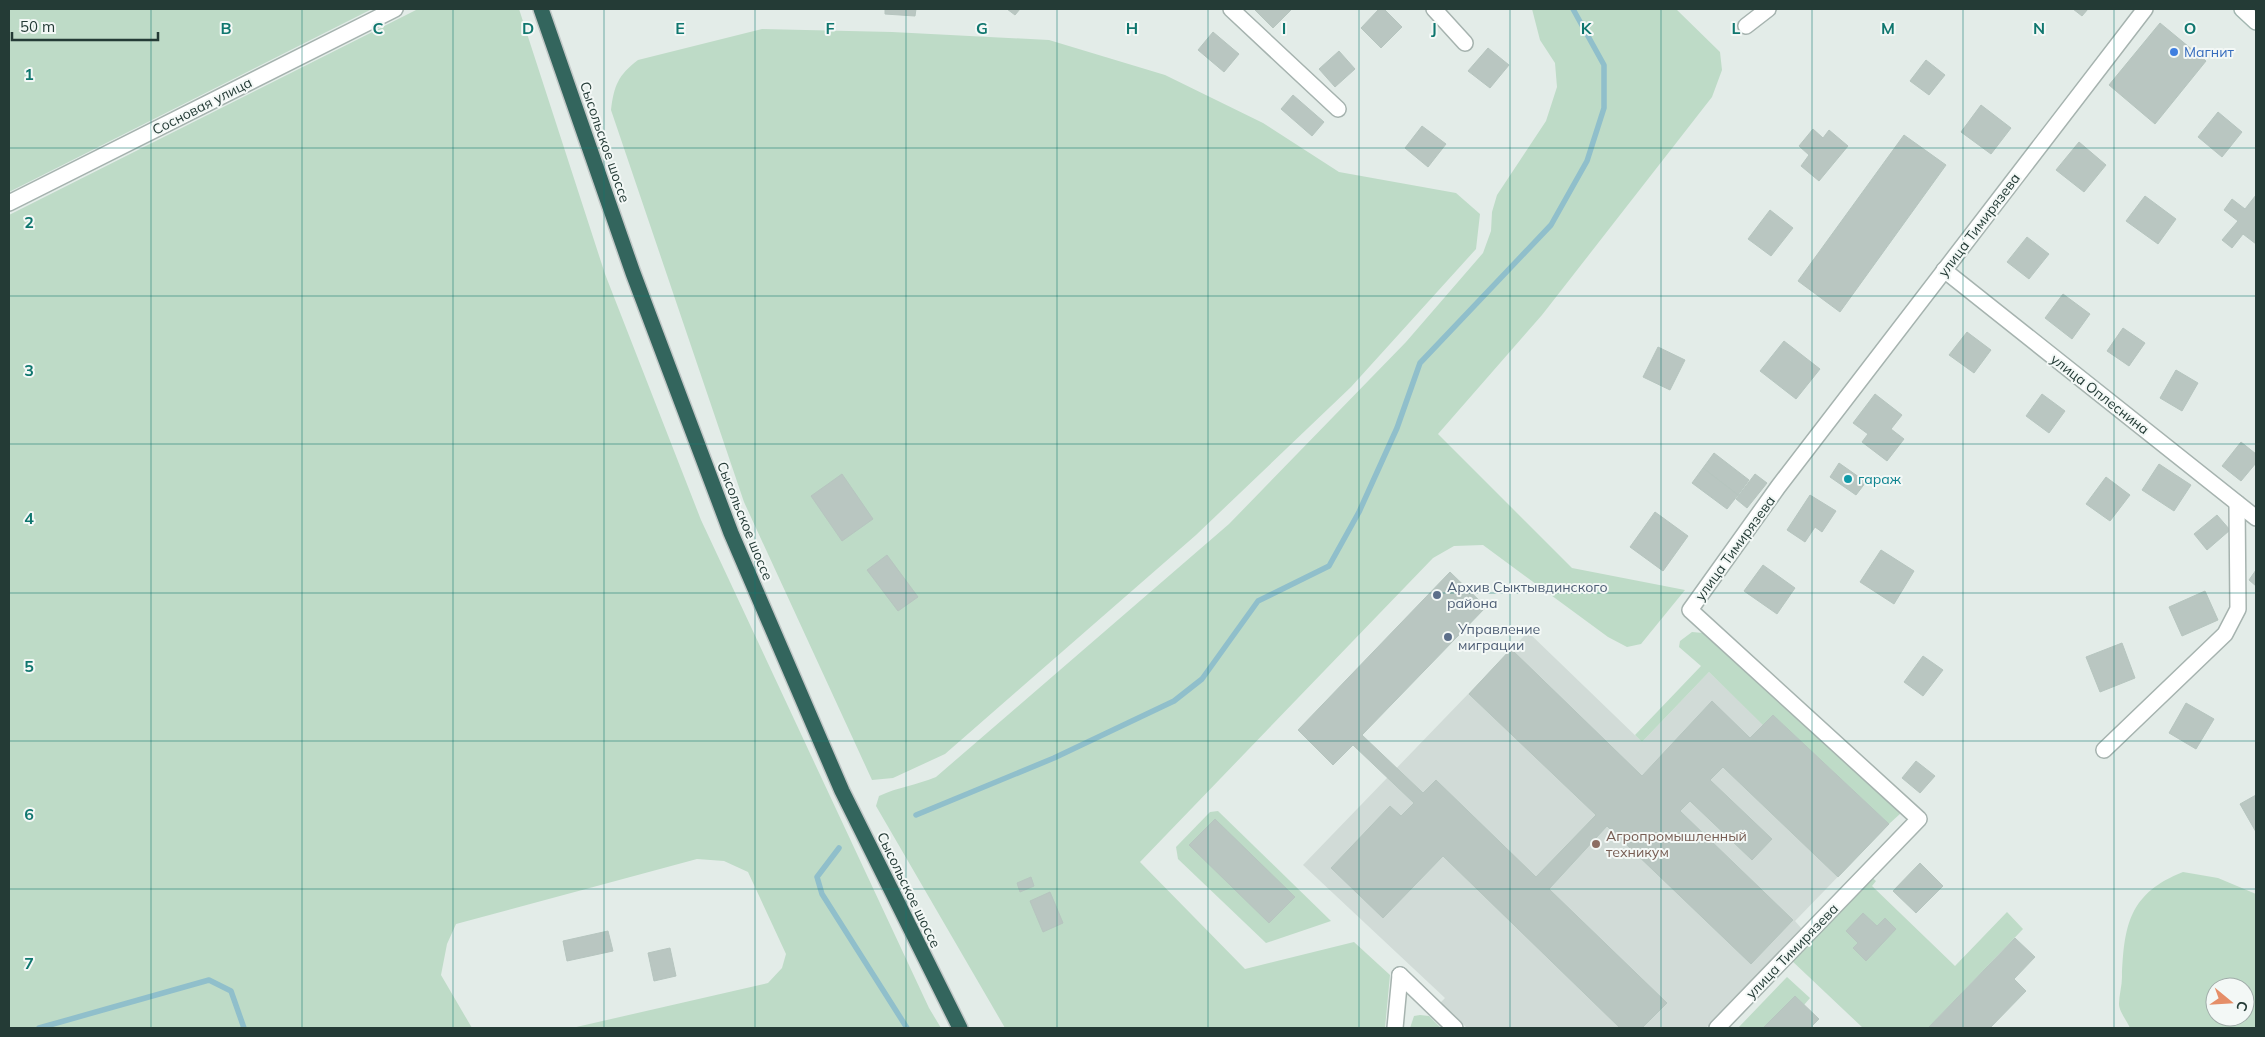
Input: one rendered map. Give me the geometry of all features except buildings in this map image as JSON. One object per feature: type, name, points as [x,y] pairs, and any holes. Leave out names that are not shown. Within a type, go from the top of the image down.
[{"type":"highway","name":"Сысольское шоссе","points":[[541,9],[634,273],[731,533],[842,791],[960,1028]]},
{"type":"street","name":"Сосновая улица","points":[[9,204],[395,9]]},
{"type":"street","points":[[1231,9],[1338,109]]},
{"type":"street","points":[[1434,9],[1465,43]]},
{"type":"street","points":[[1746,26],[1768,9]]},
{"type":"street","name":"улица Тимирязева","points":[[1717,1028],[1919,819],[1690,610],[1778,487],[2145,9]]},
{"type":"street","points":[[2242,9],[2256,22]]},
{"type":"street","name":"улица Оплеснина","points":[[1944,270],[2256,518]]},
{"type":"street","points":[[2104,750],[2225,634],[2238,609],[2237,503]]},
{"type":"street","points":[[1395,1028],[1400,976],[1455,1028]]},
{"type":"shaded area","name":"Агропромышленный техникум","points":[[1528,632],[1642,742],[1709,672],[1763,724],[1773,715],[1889,824],[1795,921],[1802,929],[1706,1028],[1467,1028],[1440,1003],[1445,998],[1303,865]]},
{"type":"green space","points":[[9,9],[372,9],[9,192]]},
{"type":"green space","points":[[418,9],[519,9],[605,274],[701,520],[929,1008],[941,1028],[572,1028],[768,983],[782,968],[786,954],[748,872],[724,861],[697,859],[456,924],[447,944],[441,975],[472,1028],[9,1028],[9,215]]},
{"type":"green space","points":[[1532,9],[1676,9],[1720,52],[1722,70],[1712,97],[1542,315],[1438,434],[1572,568],[1685,590],[1641,644],[1627,647],[1608,637],[1483,545],[1454,546],[1433,558],[1140,862],[1245,969],[1354,942],[1390,975],[1385,1028],[1005,1028],[876,806],[879,796],[936,777],[1229,524],[1406,342],[1483,253],[1491,231],[1492,212],[1497,195],[1546,121],[1557,87],[1555,63],[1540,40]]},
{"type":"green space","points":[[762,29],[892,32],[1049,40],[1165,75],[1263,123],[1339,172],[1456,193],[1480,214],[1476,249],[1351,387],[1196,535],[945,754],[893,778],[872,780],[744,502],[611,110],[614,94],[621,76],[638,60]]},
{"type":"green space","points":[[1692,632],[1703,633],[1901,813],[1889,824],[1773,715],[1763,725],[1709,672],[1642,742],[1635,735],[1701,666],[1679,647],[1680,641]]},
{"type":"green space","points":[[1218,811],[1331,921],[1266,943],[1178,859],[1176,847],[1210,812]]},
{"type":"green space","points":[[2183,872],[2218,878],[2256,894],[2256,1028],[2130,1028],[2119,1007],[2125,941],[2133,912],[2151,890],[2165,880]]},
{"type":"green space","points":[[1870,876],[1876,881],[1872,886],[1955,966],[2007,912],[2023,929],[1928,1028],[1863,1028],[1790,959]]},
{"type":"green space","points":[[1787,977],[1810,998],[1804,1005],[1795,996],[1763,1028],[1738,1028]]},
{"type":"green space","points":[[1414,1016],[1429,1016],[1441,1028],[1410,1028]]},
{"type":"waterway","points":[[916,815],[1054,758],[1174,701],[1202,679],[1258,601],[1329,566],[1359,512],[1397,428],[1420,363],[1551,225],[1587,161],[1604,108],[1604,65],[1573,9]]},
{"type":"waterway","points":[[839,848],[817,877],[822,894],[907,1028]]},
{"type":"waterway","points":[[39,1028],[209,980],[231,991],[244,1028]]},
{"type":"place","name":"Магнит","points":[[2174,52]]},
{"type":"place","name":"гараж","points":[[1848,479]]},
{"type":"place","name":"Архив Сыктывдинского района","points":[[1437,595]]},
{"type":"place","name":"Управление миграции","points":[[1448,637]]},
{"type":"place","name":"Агропромышленный техникум","points":[[1596,844]]}]
